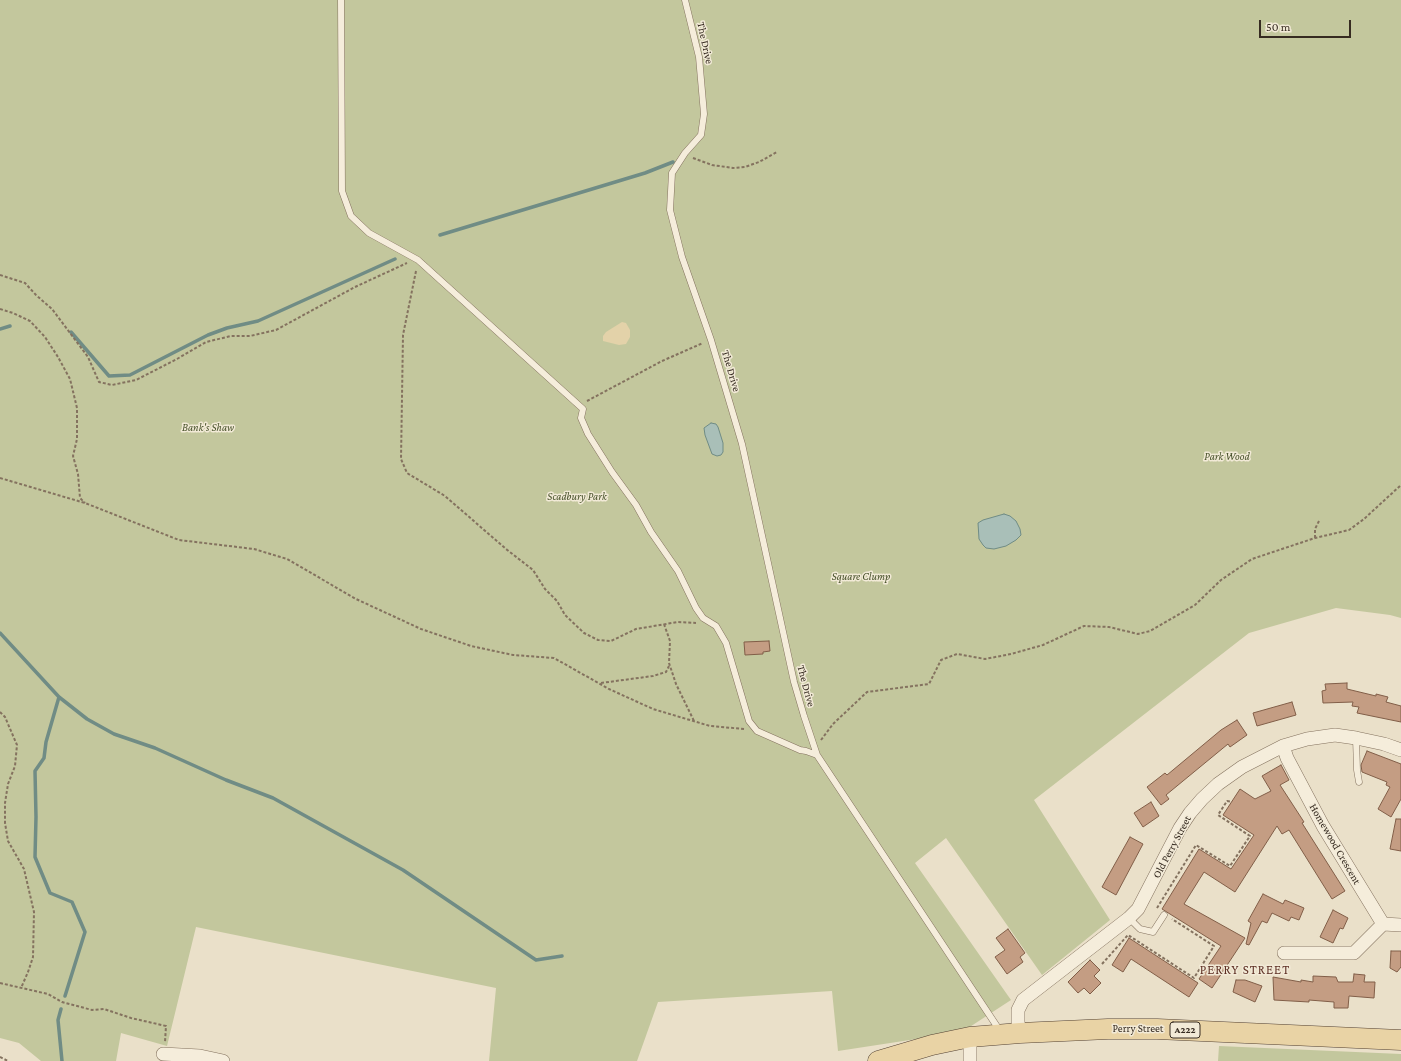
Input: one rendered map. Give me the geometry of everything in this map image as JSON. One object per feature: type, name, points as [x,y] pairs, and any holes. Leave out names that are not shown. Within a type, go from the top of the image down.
[{"type":"main road","name":"Perry Street","points":[[878,1061],[932,1045],[970,1038],[1011,1033],[1108,1029],[1157,1029],[1401,1040]]},
{"type":"street","name":"Old Perry Street","points":[[1011,1033],[1018,1022],[1018,1010],[1023,1000],[1129,918],[1138,909],[1180,828],[1202,799],[1218,784],[1242,767],[1283,746],[1307,738],[1335,735],[1384,744],[1401,750]]},
{"type":"street","name":"Homewood Crescent","points":[[1283,746],[1287,758],[1323,826],[1383,924]]},
{"type":"street","points":[[1284,953],[1354,953],[1383,924],[1401,925]]},
{"type":"street","points":[[970,1038],[970,1061]]},
{"type":"street","points":[[163,1054],[200,1056],[223,1061]]},
{"type":"lane","points":[[341,0],[342,191],[351,216],[369,233],[418,260],[580,405],[583,409],[581,418],[588,434],[678,571],[696,608],[703,618],[716,626],[726,643],[749,721],[757,731],[800,750],[816,753]]},
{"type":"lane","name":"The Drive","points":[[685,0],[699,57],[704,114],[701,135],[684,155],[672,173],[670,210],[682,257],[712,340],[742,444],[794,682],[816,753],[1011,1033]]},
{"type":"lane","points":[[1356,738],[1359,782]]},
{"type":"lane","points":[[1129,918],[1140,929],[1153,932],[1164,915]]},
{"type":"path","points":[[684,155],[712,164],[733,168],[745,167],[759,162],[776,152]]},
{"type":"path","points":[[0,275],[25,283],[52,309],[88,357],[100,382],[112,385],[136,380],[206,342],[231,336],[250,336],[276,330],[356,287],[408,263],[418,260],[403,335],[401,459],[407,473],[444,496],[533,570],[544,589],[557,601],[565,615],[584,633],[598,640],[611,641],[636,629],[678,622],[691,622],[716,626]]},
{"type":"path","points":[[0,309],[13,312],[30,321],[45,337],[70,379],[77,408],[77,439],[73,456],[78,474],[80,498],[85,503]]},
{"type":"path","points":[[580,405],[662,361],[712,340]]},
{"type":"path","points":[[0,478],[85,503],[180,540],[254,549],[287,559],[356,599],[421,629],[471,646],[513,655],[554,658],[600,684],[653,709],[710,726],[757,731]]},
{"type":"path","points":[[816,753],[823,736],[833,724],[868,692],[928,684],[941,660],[957,654],[986,659],[1011,654],[1043,645],[1084,626],[1109,627],[1138,634],[1150,631],[1195,605],[1221,580],[1252,559],[1316,538],[1349,530],[1364,519],[1401,485]]},
{"type":"path","points":[[1316,538],[1315,529],[1319,521]]},
{"type":"path","points":[[600,684],[654,676],[666,672],[669,665],[670,641],[664,624]]},
{"type":"path","points":[[669,665],[676,684],[694,721]]},
{"type":"path","points":[[0,712],[5,717],[17,744],[14,766],[8,784],[4,822],[8,841],[24,869],[34,912],[33,956],[21,988]]},
{"type":"path","points":[[1102,964],[1128,935],[1194,978],[1214,946],[1156,910],[1196,845],[1230,866],[1250,836],[1218,815],[1227,801],[1232,802]]},
{"type":"path","points":[[0,983],[48,994],[62,1002],[92,1010],[104,1009],[166,1026],[163,1054]]},
{"type":"path","points":[[0,1057],[8,1061]]},
{"type":"green space","name":"Scadbury Park","points":[[0,0],[1401,0],[1401,618],[1390,615],[1336,608],[1249,633],[1034,800],[1110,920],[1042,975],[946,838],[915,863],[1011,1000],[962,1032],[838,1051],[832,991],[658,1002],[637,1061],[489,1061],[496,988],[196,927],[167,1046],[121,1033],[116,1061],[41,1061],[19,1043],[0,1038]]},
{"type":"green space","points":[[1219,1046],[1401,1054],[1401,1061],[1218,1061]]},
{"type":"sand","points":[[622,322],[626,323],[630,330],[630,337],[626,344],[619,345],[603,341],[603,336],[606,332]]},
{"type":"water","points":[[711,423],[716,424],[718,427],[723,443],[723,452],[721,455],[717,456],[712,454],[705,435],[704,428]]},
{"type":"water","points":[[1004,514],[1010,516],[1016,521],[1021,535],[1006,546],[994,549],[986,548],[979,539],[978,523]]},
{"type":"building","points":[[769,641],[770,651],[763,652],[763,654],[745,655],[744,642]]},
{"type":"building","points":[[1347,683],[1347,689],[1376,696],[1376,694],[1388,697],[1386,702],[1401,706],[1401,722],[1357,713],[1359,707],[1352,706],[1353,702],[1323,703],[1322,691],[1326,690],[1325,684]]},
{"type":"building","points":[[1292,702],[1296,715],[1257,726],[1253,713]]},
{"type":"building","points":[[1237,720],[1247,735],[1230,747],[1228,744],[1166,795],[1169,799],[1161,805],[1147,787],[1165,773],[1167,775],[1221,730]]},
{"type":"building","points":[[1367,751],[1401,764],[1401,799],[1391,817],[1378,809],[1390,787],[1386,785],[1387,782],[1362,772],[1361,765]]},
{"type":"building","points":[[1281,765],[1289,780],[1280,785],[1345,891],[1332,899],[1289,830],[1282,834],[1277,826],[1235,892],[1204,872],[1184,904],[1245,938],[1212,988],[1199,979],[1221,946],[1162,909],[1199,849],[1231,869],[1254,835],[1223,815],[1240,789],[1255,799],[1271,791],[1262,776]]},
{"type":"building","points":[[1151,802],[1159,816],[1143,827],[1134,813]]},
{"type":"building","points":[[1396,819],[1401,819],[1401,851],[1390,849]]},
{"type":"building","points":[[1130,837],[1143,844],[1116,895],[1102,887]]},
{"type":"building","points":[[1263,894],[1283,904],[1285,900],[1304,908],[1299,920],[1291,917],[1289,921],[1272,913],[1267,923],[1262,921],[1249,945],[1246,944],[1251,923],[1248,921]]},
{"type":"building","points":[[1333,910],[1348,918],[1343,929],[1340,928],[1333,943],[1320,937]]},
{"type":"building","points":[[1008,929],[1025,953],[1020,957],[1023,962],[1007,974],[995,957],[1005,950],[996,938]]},
{"type":"building","points":[[1129,938],[1198,983],[1189,997],[1131,959],[1123,972],[1112,965]]},
{"type":"building","points":[[1391,951],[1401,951],[1401,967],[1397,972],[1390,968]]},
{"type":"building","points":[[1090,960],[1100,970],[1094,976],[1101,983],[1090,994],[1084,988],[1078,993],[1068,982]]},
{"type":"building","points":[[1354,974],[1365,975],[1364,982],[1375,982],[1374,998],[1349,996],[1348,1008],[1334,1008],[1334,1002],[1274,1000],[1273,977],[1301,982],[1301,980],[1313,982],[1313,976],[1336,977],[1338,982],[1353,982]]},
{"type":"building","points":[[1236,980],[1245,980],[1262,986],[1255,1002],[1233,992]]},
{"type":"waterway","points":[[440,235],[645,173],[673,162]]},
{"type":"waterway","points":[[71,332],[109,376],[130,375],[208,335],[227,328],[258,321],[395,259]]},
{"type":"waterway","points":[[0,329],[10,326]]},
{"type":"waterway","points":[[0,633],[59,697],[46,742],[44,758],[35,771],[35,857],[50,893],[72,902],[85,932],[65,996]]},
{"type":"waterway","points":[[59,697],[87,719],[114,734],[155,748],[226,780],[273,798],[403,870],[536,960],[562,956]]},
{"type":"waterway","points":[[61,1009],[58,1020],[62,1061]]},
{"type":"district","name":"PERRY STREET","points":[[1245,970]]},
{"type":"park label","name":"Bank's Shaw","points":[[208,428]]},
{"type":"park label","name":"Park Wood","points":[[1227,457]]},
{"type":"park label","name":"Square Clump","points":[[861,577]]}]
